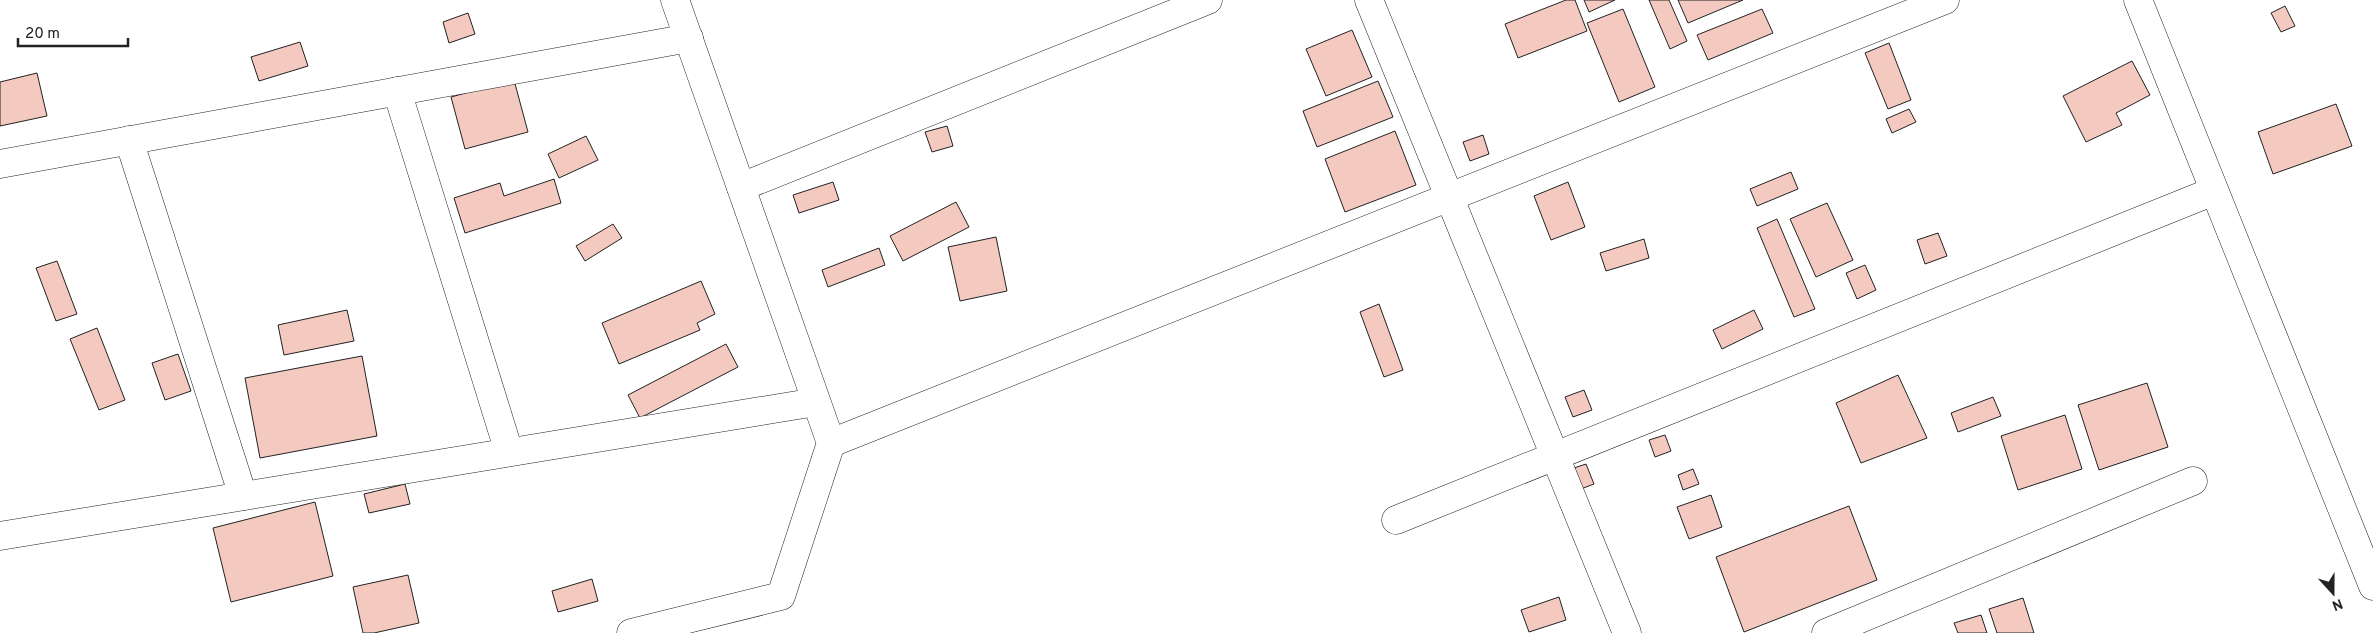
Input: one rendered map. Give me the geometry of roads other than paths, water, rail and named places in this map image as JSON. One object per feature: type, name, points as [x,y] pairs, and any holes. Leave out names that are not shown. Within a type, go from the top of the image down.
[{"type":"street","points":[[631,633],[781,596],[830,442],[675,0]]},
{"type":"street","points":[[741,187],[1208,0]]},
{"type":"street","points":[[1369,0],[1627,633]]},
{"type":"street","points":[[830,442],[1945,0]]},
{"type":"street","points":[[2138,0],[2373,586]]},
{"type":"street","points":[[0,164],[689,38]]},
{"type":"street","points":[[397,91],[509,452]]},
{"type":"street","points":[[129,140],[243,496]]},
{"type":"street","points":[[1396,520],[2214,191]]},
{"type":"street","points":[[0,534],[816,402]]},
{"type":"street","points":[[1826,633],[2193,481]]}]
